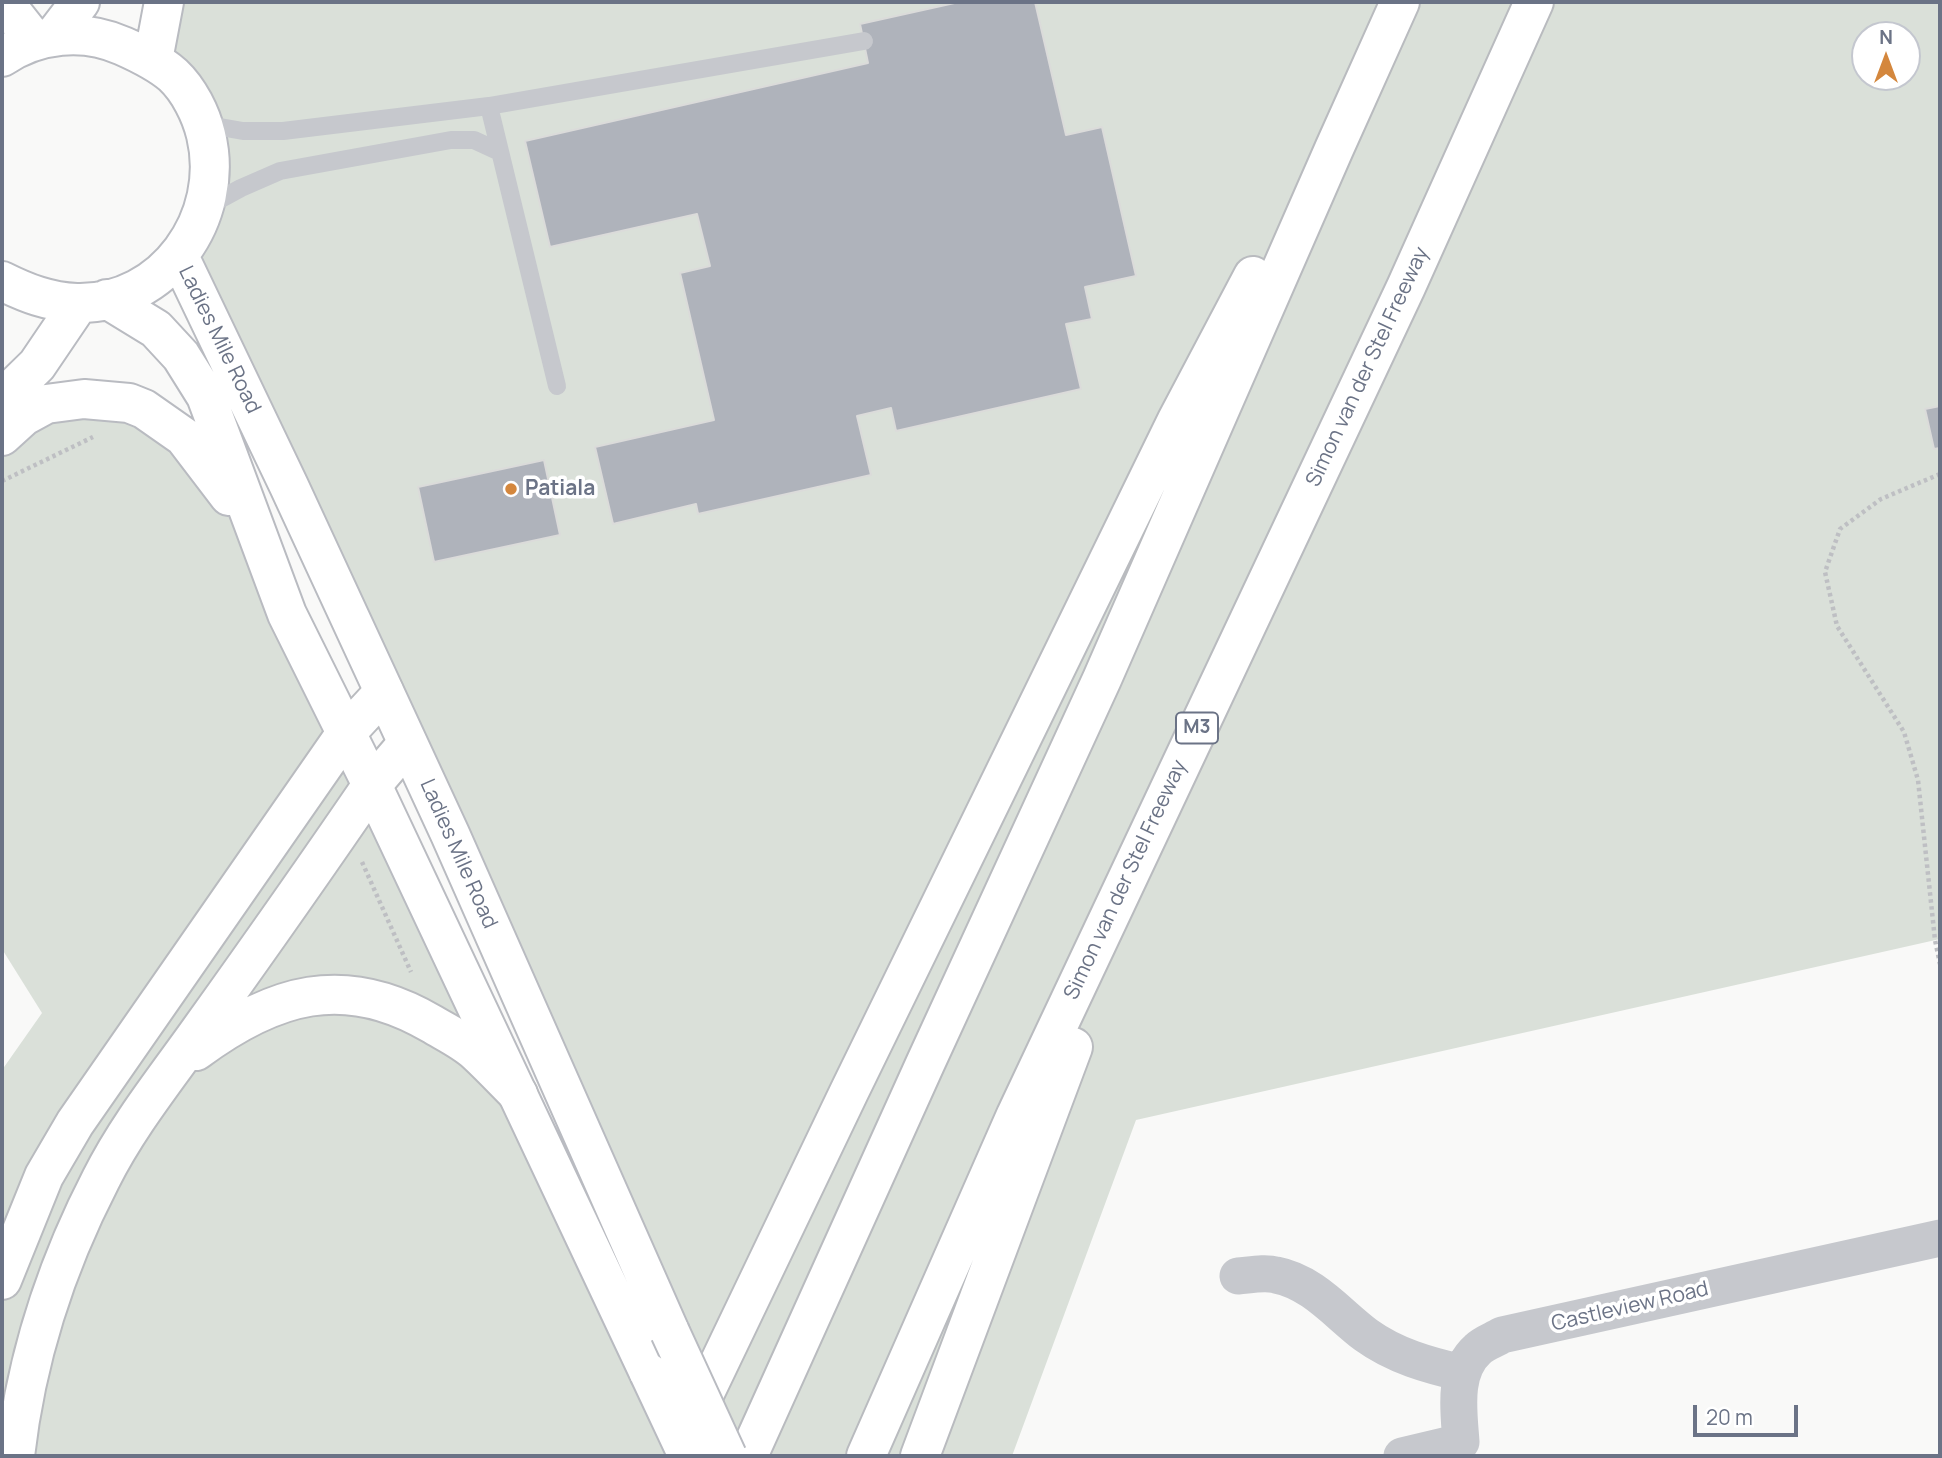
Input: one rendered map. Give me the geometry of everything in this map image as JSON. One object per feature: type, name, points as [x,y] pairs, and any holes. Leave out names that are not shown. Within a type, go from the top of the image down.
[{"type":"main road","points":[[4,2],[30,45]]},
{"type":"main road","points":[[30,45],[80,2]]},
{"type":"main road","points":[[153,60],[164,2]]},
{"type":"main road","points":[[748,1456],[1102,679],[1400,2]]},
{"type":"main road","name":"Simon van der Stel Freeway","points":[[866,1456],[1016,1115],[1406,287],[1534,2]]},
{"type":"main road","points":[[2,281],[25,293],[51,301],[93,301],[142,285],[158,275],[178,256],[194,233],[205,207],[211,180],[210,151],[203,124],[191,99],[174,76],[153,60],[104,38],[79,35],[30,45]]},
{"type":"main road","points":[[675,1456],[843,1104],[1177,420],[1274,236],[1334,149]]},
{"type":"main road","name":"Ladies Mile Road","points":[[178,256],[272,449],[450,834],[727,1456]]},
{"type":"main road","points":[[2,399],[37,365],[93,301]]},
{"type":"main road","name":"Ladies Mile Road","points":[[93,301],[156,329],[181,356],[206,396],[287,614],[372,785],[688,1456]]},
{"type":"main road","points":[[2,436],[24,416],[46,404],[84,399],[129,403],[144,409],[184,436],[260,537]]},
{"type":"main road","points":[[2,1280],[44,1176],[75,1123],[346,733],[384,692]]},
{"type":"main road","points":[[15,1456],[27,1378],[48,1299],[102,1176],[139,1116],[372,785],[407,744]]},
{"type":"main road","points":[[920,1456],[1175,773]]},
{"type":"main road","points":[[173,1068],[231,1027],[264,1010],[313,996],[350,994],[384,1001],[443,1030],[475,1051],[518,1094]]},
{"type":"street","name":"Castleview Road","points":[[1462,1373],[1477,1349],[1502,1335],[1940,1238]]},
{"type":"street","points":[[1238,1276],[1274,1274],[1298,1281],[1367,1336],[1396,1353],[1426,1365],[1462,1373],[1458,1400],[1463,1449],[1402,1456]]},
{"type":"lane","points":[[203,124],[243,131],[284,131],[489,106],[864,41]]},
{"type":"lane","points":[[489,106],[557,386]]},
{"type":"lane","points":[[205,207],[241,188],[288,169],[451,140],[474,140],[500,152]]},
{"type":"path","points":[[2,481],[99,435]]},
{"type":"path","points":[[1940,474],[1881,499],[1840,529],[1825,572],[1837,626],[1904,732],[1918,780],[1940,964]]},
{"type":"path","points":[[359,855],[412,974]]},
{"type":"shaded area","points":[[164,2],[1940,2],[1940,939],[1136,1120],[1012,1456],[727,1456],[179,256],[205,207],[174,77]]},
{"type":"shaded area","points":[[129,403],[260,537],[688,1456],[2,1456],[2,1070],[42,1013],[2,949],[2,436],[24,416]]},
{"type":"building","points":[[959,2],[1035,2],[1066,135],[1102,127],[1136,276],[1085,287],[1092,319],[1066,324],[1081,389],[896,431],[891,408],[857,416],[871,475],[698,514],[696,504],[613,524],[595,447],[714,420],[680,273],[710,266],[697,214],[550,247],[525,141],[868,63],[860,24]]},
{"type":"building","points":[[1940,406],[1940,448],[1934,449],[1925,409]]},
{"type":"building","points":[[544,460],[560,535],[434,562],[418,487]]},
{"type":"place","name":"Patiala","points":[[511,489]]}]
